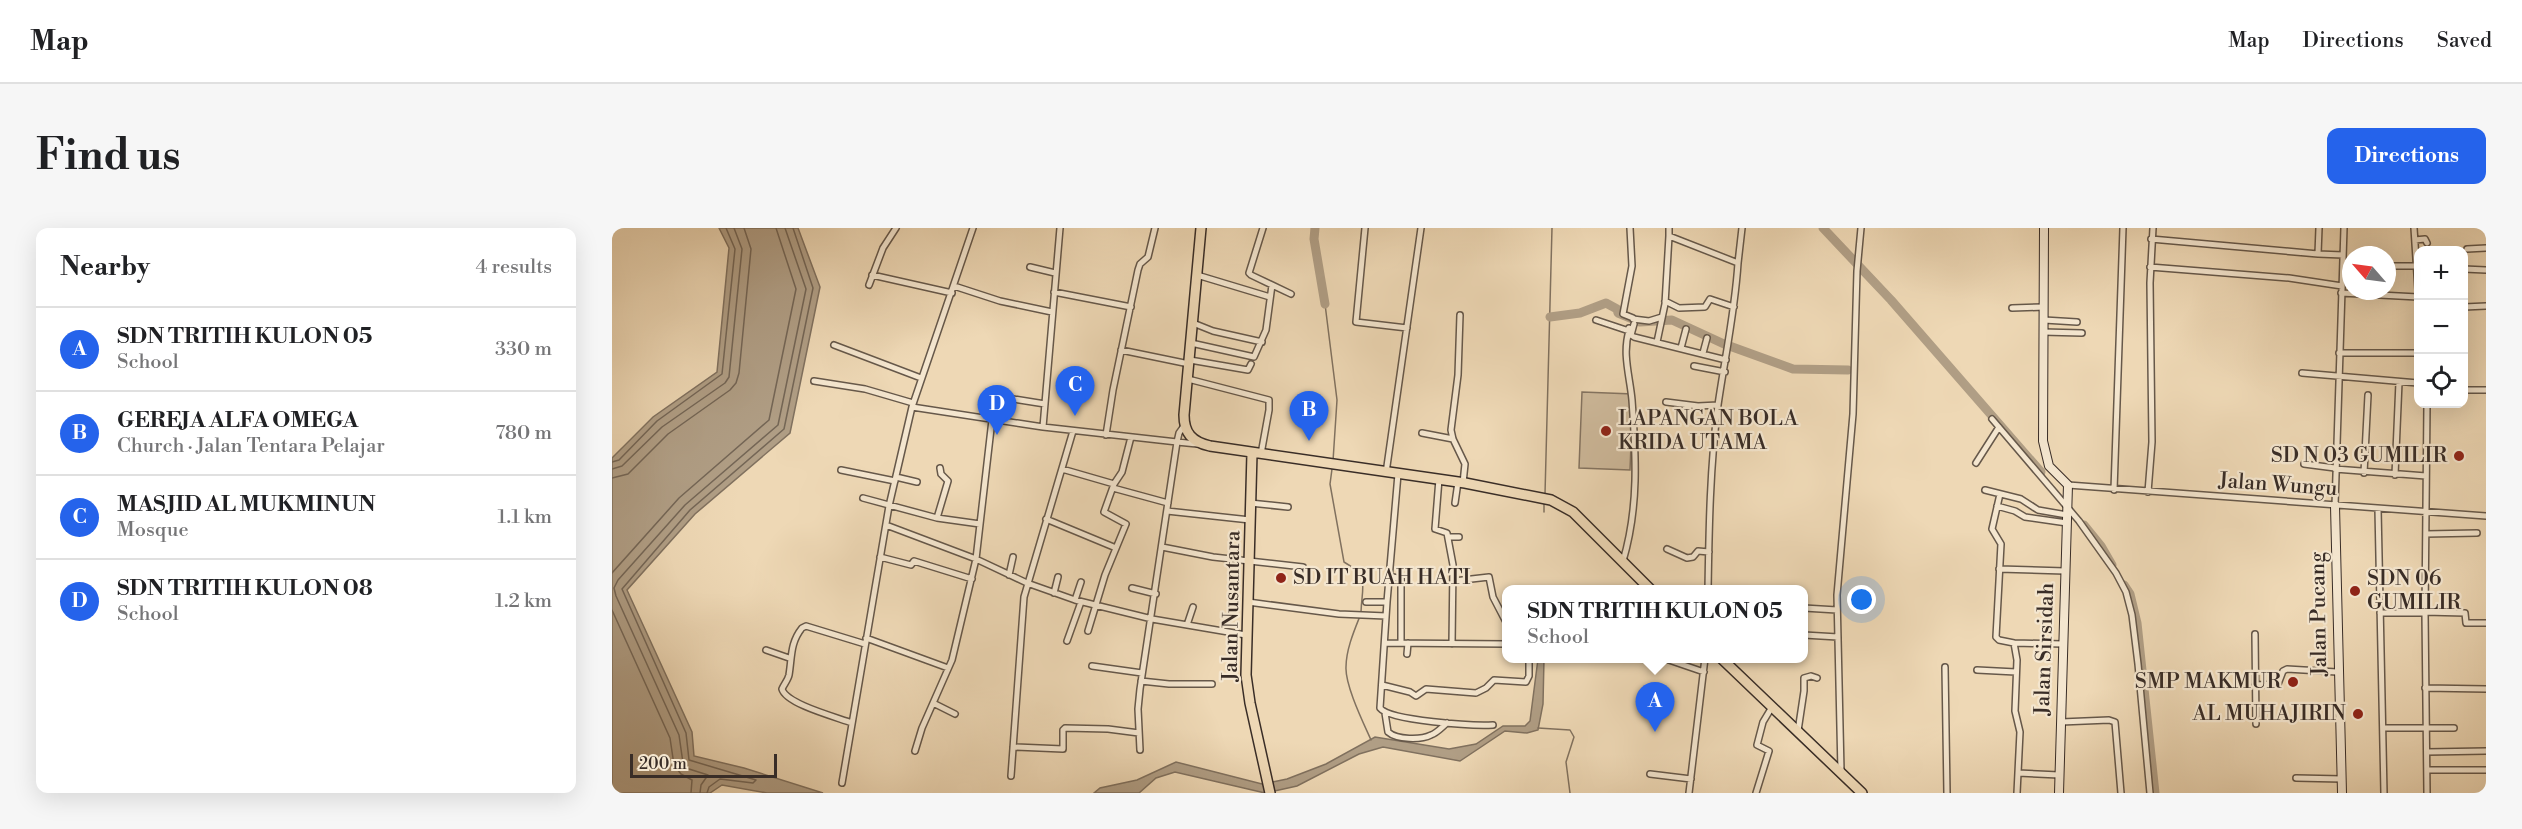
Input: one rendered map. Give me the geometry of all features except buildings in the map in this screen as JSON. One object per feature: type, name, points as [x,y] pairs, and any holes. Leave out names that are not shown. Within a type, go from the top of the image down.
[{"type":"highway","points":[[1201,228],[1184,426],[1192,439],[1202,444],[1460,482],[1551,500],[1573,512],[1646,585]]},
{"type":"highway","name":"Jalan Nusantara","points":[[1257,453],[1250,503],[1246,675],[1270,793]]},
{"type":"highway","points":[[1726,663],[1841,772],[1858,792]]},
{"type":"street","points":[[869,285],[883,248],[896,228]]},
{"type":"street","points":[[842,783],[895,479],[921,378],[973,228]]},
{"type":"street","points":[[1043,427],[1060,228]]},
{"type":"street","points":[[1106,435],[1139,266],[1148,257],[1155,228]]},
{"type":"street","points":[[1263,228],[1249,273],[1291,294]]},
{"type":"street","points":[[1365,228],[1356,322],[1407,328]]},
{"type":"street","points":[[1386,472],[1421,228]]},
{"type":"street","points":[[1630,228],[1632,266],[1623,314],[1633,321],[1646,322],[1662,319]]},
{"type":"street","points":[[1657,342],[1665,301],[1669,228]]},
{"type":"street","points":[[1708,585],[1718,405],[1730,341],[1742,228]]},
{"type":"street","points":[[1841,772],[1837,610],[1839,558],[1853,414],[1857,271],[1861,228]]},
{"type":"street","points":[[2044,228],[2041,405],[2044,450],[2049,466],[2068,485]]},
{"type":"street","points":[[2114,490],[2123,228]]},
{"type":"street","points":[[2148,492],[2152,442],[2150,267],[2153,228]]},
{"type":"street","points":[[2318,254],[2319,228]]},
{"type":"street","points":[[2343,246],[2344,228]]},
{"type":"street","points":[[2414,228],[2415,246]]},
{"type":"street","points":[[1669,236],[1738,263]]},
{"type":"street","points":[[2151,239],[2342,255]]},
{"type":"street","points":[[2415,240],[2425,239],[2427,243]]},
{"type":"street","points":[[2468,249],[2486,248]]},
{"type":"street","points":[[2335,506],[2342,265]]},
{"type":"street","points":[[2396,266],[2414,266]]},
{"type":"street","points":[[1030,267],[1055,273]]},
{"type":"street","points":[[2150,267],[2266,276],[2341,290],[2414,297]]},
{"type":"street","points":[[2468,269],[2486,270]]},
{"type":"street","points":[[1197,274],[1270,297]]},
{"type":"street","points":[[872,275],[1052,312]]},
{"type":"street","points":[[1191,343],[1252,358],[1262,342],[1267,325],[1272,285]]},
{"type":"street","points":[[1054,292],[1131,307]]},
{"type":"street","points":[[1665,301],[1685,309],[1705,307],[1710,299],[1734,307]]},
{"type":"street","points":[[2468,307],[2486,306]]},
{"type":"street","points":[[2012,308],[2043,307]]},
{"type":"street","points":[[1455,503],[1465,464],[1453,439],[1451,421],[1458,375],[1460,315]]},
{"type":"street","points":[[1596,320],[1629,331]]},
{"type":"street","points":[[2043,320],[2077,322]]},
{"type":"street","points":[[1623,561],[1631,535],[1637,473],[1626,359],[1629,331],[1633,321]]},
{"type":"street","points":[[1633,321],[1632,336],[1726,360]]},
{"type":"street","points":[[1193,323],[1213,331],[1262,342]]},
{"type":"street","points":[[1681,348],[1686,329]]},
{"type":"street","points":[[2043,332],[2082,333]]},
{"type":"street","points":[[1703,353],[1707,338]]},
{"type":"street","points":[[834,345],[921,378]]},
{"type":"street","points":[[1122,350],[1248,370],[1251,364]]},
{"type":"street","points":[[2339,353],[2414,353]]},
{"type":"street","points":[[1694,366],[1725,372]]},
{"type":"street","points":[[2302,373],[2338,378],[2414,383]]},
{"type":"street","points":[[1188,380],[1269,400],[1269,410],[1257,453]]},
{"type":"street","points":[[814,381],[865,389],[913,405],[992,420],[1106,435],[1202,444]]},
{"type":"street","points":[[2395,475],[2399,382]]},
{"type":"street","points":[[2468,390],[2486,390]]},
{"type":"street","points":[[2364,473],[2368,395]]},
{"type":"street","points":[[995,396],[1045,404]]},
{"type":"street","points":[[1666,402],[1698,406],[1718,405]]},
{"type":"street","points":[[2427,408],[2425,727],[2427,793]]},
{"type":"street","points":[[1992,419],[2110,564],[2128,597],[2138,664],[2150,793]]},
{"type":"street","points":[[915,751],[954,654],[972,579],[992,420]]},
{"type":"street","points":[[1140,750],[1138,709],[1142,673],[1156,594],[1177,442],[1184,426]]},
{"type":"street","points":[[1976,463],[1999,427]]},
{"type":"street","points":[[1011,776],[1019,656],[1027,584],[1073,431]]},
{"type":"street","points":[[1422,433],[1453,439]]},
{"type":"street","points":[[1089,631],[1095,605],[1126,524],[1105,514],[1114,486],[1122,472],[1131,437]]},
{"type":"street","points":[[2304,464],[2364,473],[2426,476]]},
{"type":"street","points":[[937,518],[948,481],[941,474],[940,468]]},
{"type":"street","points":[[1062,469],[1168,503]]},
{"type":"street","points":[[841,470],[917,482]]},
{"type":"street","points":[[1398,474],[1380,708],[1385,713],[1422,721],[1493,725]]},
{"type":"street","points":[[1439,479],[1435,529],[1446,531],[1449,537],[1454,581],[1452,644]]},
{"type":"street","name":"Jalan Wungu","points":[[2068,485],[2486,516]]},
{"type":"street","name":"Jalan Sirsidah","points":[[2059,793],[2068,485]]},
{"type":"street","points":[[1985,490],[2021,499],[2038,510],[2067,513]]},
{"type":"street","points":[[2000,494],[1992,529],[2001,543],[1996,638],[2014,643],[2063,644]]},
{"type":"street","points":[[863,498],[937,518],[980,524]]},
{"type":"street","points":[[1250,503],[1288,507]]},
{"type":"street","points":[[1997,506],[2015,510],[2025,517],[2067,513]]},
{"type":"street","name":"Jalan Pucang","points":[[2335,506],[2337,672],[2342,793]]},
{"type":"street","points":[[2378,509],[2384,793]]},
{"type":"street","points":[[1167,511],[1250,520]]},
{"type":"street","points":[[1046,519],[1116,548]]},
{"type":"street","points":[[886,525],[976,559],[1027,584],[1078,601],[1152,619],[1246,635]]},
{"type":"street","points":[[2426,534],[2477,533]]},
{"type":"street","points":[[1449,537],[1459,537]]},
{"type":"street","points":[[1162,547],[1249,562],[1303,567]]},
{"type":"street","points":[[1667,549],[1687,558],[1693,557],[1698,550],[1709,552]]},
{"type":"street","points":[[880,557],[911,565],[914,561],[972,579]]},
{"type":"street","points":[[1009,575],[1013,557]]},
{"type":"street","points":[[1999,569],[2065,571]]},
{"type":"street","points":[[1389,576],[1401,579],[1407,654]]},
{"type":"street","points":[[1454,581],[1488,577],[1493,597],[1502,614]]},
{"type":"street","points":[[1054,593],[1058,578]]},
{"type":"street","points":[[1067,641],[1081,582]]},
{"type":"street","points":[[1132,588],[1156,594]]},
{"type":"street","points":[[1248,602],[1386,616]]},
{"type":"street","points":[[1366,602],[1387,602]]},
{"type":"street","points":[[1188,625],[1193,607]]},
{"type":"street","points":[[1808,608],[1837,610]]},
{"type":"street","points":[[2380,613],[2465,612],[2466,623],[2486,623]]},
{"type":"street","points":[[852,723],[793,701],[784,694],[782,688],[789,677],[789,658],[794,641],[804,627],[865,641],[948,668]]},
{"type":"street","points":[[1808,634],[1838,637]]},
{"type":"street","points":[[2255,634],[2256,723]]},
{"type":"street","points":[[1386,643],[1502,644]]},
{"type":"street","points":[[2014,643],[2015,711],[2020,732],[2017,793]]},
{"type":"street","points":[[766,650],[789,658]]},
{"type":"street","points":[[1382,685],[1410,692],[1416,696],[1426,689],[1476,693],[1486,688],[1494,680],[1526,682],[1529,676],[1529,663]]},
{"type":"street","points":[[1678,663],[1704,672]]},
{"type":"street","points":[[1689,793],[1705,663]]},
{"type":"street","points":[[1092,666],[1142,673]]},
{"type":"street","points":[[1946,667],[1947,793]]},
{"type":"street","points":[[2255,685],[2278,684],[2282,673],[2287,669],[2337,672]]},
{"type":"street","points":[[1977,670],[2016,672]]},
{"type":"street","points":[[1798,731],[1804,678],[1811,676],[1817,678]]},
{"type":"street","points":[[1141,681],[1212,684]]},
{"type":"street","points":[[2425,688],[2486,689]]},
{"type":"street","points":[[933,702],[955,714]]},
{"type":"street","points":[[1756,793],[1769,751],[1756,745],[1763,722],[1772,707]]},
{"type":"street","points":[[1385,713],[1388,732],[1394,736],[1426,737],[1447,723]]},
{"type":"street","points":[[2061,722],[2109,720],[2115,722],[2121,793]]},
{"type":"street","points":[[1013,747],[1063,749],[1063,730],[1065,728],[1108,729],[1139,733]]},
{"type":"street","points":[[2383,728],[2454,728]]},
{"type":"street","points":[[2427,752],[2486,751]]},
{"type":"street","points":[[2427,770],[2486,770]]},
{"type":"street","points":[[2018,773],[2059,775]]},
{"type":"street","points":[[1650,774],[1691,779]]},
{"type":"street","points":[[2296,778],[2342,779]]},
{"type":"shaded area","name":"LAPANGAN BOLA KRIDA UTAMA","points":[[1582,392],[1633,394],[1630,470],[1579,468]]},
{"type":"water","points":[[719,228],[798,228],[820,287],[790,433],[695,514],[627,590],[692,732],[694,756],[744,768],[823,793],[767,793],[722,785],[710,793],[612,793],[612,458],[653,417],[717,372],[729,248]]},
{"type":"water","points":[[1537,663],[1544,663],[1543,704],[1538,730],[1527,733],[1505,731],[1460,761],[1383,747],[1359,754],[1297,786],[1265,793],[1175,772],[1156,778],[1139,793],[1094,793],[1100,788],[1137,780],[1176,762],[1262,784],[1287,779],[1326,764],[1375,737],[1449,749],[1476,744],[1503,726],[1525,726],[1530,721]]},
{"type":"waterway","points":[[1315,228],[1314,239],[1325,304]]},
{"type":"waterway","points":[[1545,494],[1552,228]]},
{"type":"waterway","points":[[1823,228],[1891,300],[2041,472]]},
{"type":"waterway","points":[[1550,317],[1580,313],[1606,303],[1617,309],[1618,313],[1640,322],[1672,320],[1724,344],[1793,369],[1848,370]]},
{"type":"waterway","points":[[1325,304],[1337,400],[1333,461]]},
{"type":"waterway","points":[[1332,469],[1330,484],[1344,562],[1358,572],[1363,582],[1361,612]]},
{"type":"waterway","points":[[1544,502],[1544,512]]},
{"type":"waterway","points":[[2084,525],[2101,546],[2112,565]]},
{"type":"waterway","points":[[2124,585],[2130,594],[2137,623],[2155,793]]},
{"type":"waterway","points":[[1360,616],[1349,647],[1346,675],[1355,704],[1371,740]]},
{"type":"waterway","points":[[1538,728],[1570,730],[1574,737],[1566,762],[1570,793]]},
{"type":"place","name":"MASJID AL MUKMINUN","points":[[1075,416]]},
{"type":"place","name":"LAPANGAN BOLA KRIDA UTAMA","points":[[1606,431]]},
{"type":"place","name":"SDN TRITIH KULON 08","points":[[997,435]]},
{"type":"place","name":"GEREJA ALFA OMEGA","points":[[1309,441]]},
{"type":"place","name":"SD N 03 GUMILIR","points":[[2459,456]]},
{"type":"place","name":"SD IT BUAH HATI","points":[[1281,578]]},
{"type":"place","name":"SDN 06 GUMILIR","points":[[2355,591]]},
{"type":"place","name":"SMP MAKMUR","points":[[2293,682]]},
{"type":"place","name":"AL MUHAJIRIN","points":[[2358,714]]},
{"type":"place","name":"SDN TRITIH KULON 05","points":[[1655,732]]}]
